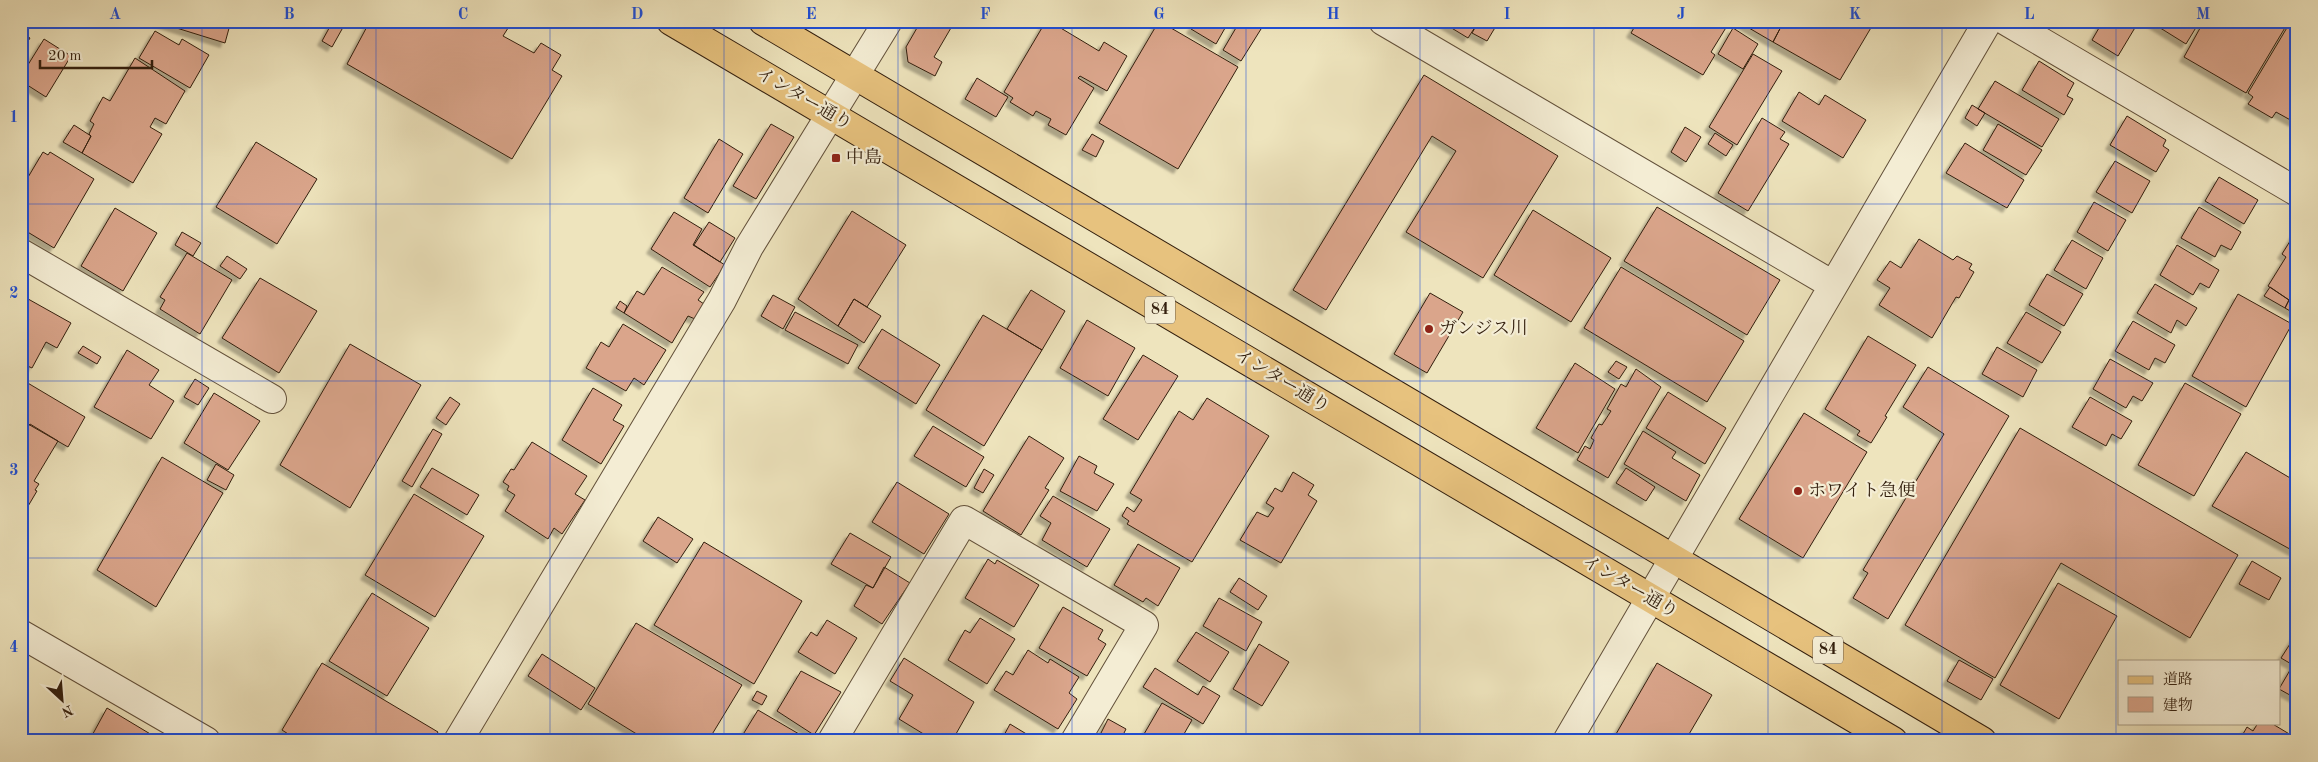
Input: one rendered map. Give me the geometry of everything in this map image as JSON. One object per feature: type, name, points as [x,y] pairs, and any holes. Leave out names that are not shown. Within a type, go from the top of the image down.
[{"type":"main road","name":"インター通り","points":[[671,21],[1650,598],[1883,738]]},
{"type":"main road","name":"84","points":[[763,21],[1982,741]]},
{"type":"street","points":[[458,741],[722,300],[749,247],[832,115],[888,21]]},
{"type":"street","points":[[1383,21],[1833,285]]},
{"type":"street","points":[[1567,741],[1988,21]]},
{"type":"street","points":[[2006,21],[2297,192]]},
{"type":"street","points":[[21,254],[272,399]]},
{"type":"street","points":[[832,741],[964,520],[1144,625],[1075,741]]},
{"type":"street","points":[[21,634],[206,741]]},
{"type":"building","points":[[154,21],[231,21],[225,43]]},
{"type":"building","points":[[333,21],[346,22],[332,47],[322,41]]},
{"type":"building","points":[[370,21],[504,21],[510,25],[503,36],[534,53],[541,43],[561,55],[552,70],[562,76],[512,159],[347,64]]},
{"type":"building","points":[[921,21],[955,21],[934,57],[942,62],[935,76],[908,62],[906,47]]},
{"type":"building","points":[[1046,21],[1099,51],[1104,42],[1127,56],[1107,91],[1080,76],[1078,78],[1094,88],[1066,135],[1048,125],[1051,119],[1036,111],[1033,116],[1010,102],[1013,98],[1004,92]]},
{"type":"building","points":[[1159,21],[1238,67],[1178,169],[1099,123]]},
{"type":"building","points":[[1196,21],[1229,21],[1216,44],[1191,29]]},
{"type":"building","points":[[1240,21],[1266,21],[1241,61],[1223,50]]},
{"type":"building","points":[[1440,21],[1479,21],[1468,38]]},
{"type":"building","points":[[1479,21],[1499,21],[1487,41],[1472,33]]},
{"type":"building","points":[[1638,21],[1720,21],[1727,26],[1711,52],[1715,55],[1703,75],[1631,33]]},
{"type":"building","points":[[1737,21],[1784,21],[1773,42]]},
{"type":"building","points":[[1784,21],[1875,21],[1840,80],[1773,42]]},
{"type":"building","points":[[2103,21],[2139,21],[2118,56],[2092,40]]},
{"type":"building","points":[[2149,21],[2200,21],[2186,44]]},
{"type":"building","points":[[2204,21],[2289,21],[2246,93],[2184,57]]},
{"type":"building","points":[[2291,21],[2297,21],[2297,118],[2294,122],[2276,112],[2272,118],[2248,104],[2253,97],[2248,93]]},
{"type":"building","points":[[1733,28],[1758,44],[1743,69],[1718,54]]},
{"type":"building","points":[[155,31],[179,45],[182,39],[209,55],[190,88],[139,58]]},
{"type":"building","points":[[21,33],[30,38],[21,53]]},
{"type":"building","points":[[44,39],[71,56],[46,97],[21,81],[21,76]]},
{"type":"building","points":[[1753,54],[1782,71],[1737,145],[1709,127]]},
{"type":"building","points":[[135,58],[185,91],[166,124],[155,118],[150,127],[162,134],[133,183],[82,153],[91,136],[89,134],[94,124],[90,121],[103,97],[110,101]]},
{"type":"building","points":[[2039,61],[2074,83],[2067,96],[2073,99],[2064,115],[2022,90]]},
{"type":"building","points":[[1424,75],[1558,156],[1483,278],[1406,232],[1456,151],[1432,136],[1326,310],[1293,290]]},
{"type":"building","points":[[977,78],[1008,97],[996,117],[965,99]]},
{"type":"building","points":[[1995,81],[2059,119],[2042,147],[1978,109]]},
{"type":"building","points":[[1799,92],[1819,105],[1825,95],[1866,120],[1843,158],[1782,121]]},
{"type":"building","points":[[1972,105],[1985,113],[1977,126],[1965,118]]},
{"type":"building","points":[[2127,116],[2166,140],[2163,146],[2169,150],[2156,172],[2110,145]]},
{"type":"building","points":[[1762,118],[1785,132],[1780,139],[1789,144],[1748,211],[1718,193]]},
{"type":"building","points":[[771,124],[794,137],[756,199],[733,186]]},
{"type":"building","points":[[1998,124],[2042,150],[2026,175],[1983,150]]},
{"type":"building","points":[[74,125],[91,136],[82,153],[63,142]]},
{"type":"building","points":[[1685,127],[1701,137],[1686,162],[1671,152]]},
{"type":"building","points":[[1715,133],[1733,145],[1726,156],[1708,144]]},
{"type":"building","points":[[1092,134],[1104,141],[1096,157],[1082,150]]},
{"type":"building","points":[[719,139],[743,154],[708,213],[684,198]]},
{"type":"building","points":[[256,142],[317,179],[277,244],[216,207]]},
{"type":"building","points":[[1965,143],[2024,180],[2007,208],[1946,173]]},
{"type":"building","points":[[43,152],[48,155],[50,152],[94,179],[54,248],[21,228],[21,189]]},
{"type":"building","points":[[2115,161],[2150,181],[2132,213],[2096,192]]},
{"type":"building","points":[[2219,177],[2258,200],[2244,224],[2205,201]]},
{"type":"building","points":[[2094,202],[2126,220],[2108,251],[2077,232]]},
{"type":"building","points":[[1657,207],[1780,280],[1747,335],[1624,261]]},
{"type":"building","points":[[2199,207],[2241,232],[2231,250],[2221,245],[2215,257],[2181,238]]},
{"type":"building","points":[[115,208],[157,233],[123,291],[81,266]]},
{"type":"building","points":[[1533,210],[1611,258],[1571,322],[1494,275]]},
{"type":"building","points":[[852,211],[906,245],[867,307],[854,299],[838,326],[798,299]]},
{"type":"building","points":[[674,212],[702,229],[693,245],[725,265],[710,287],[651,249]]},
{"type":"building","points":[[709,222],[735,238],[720,262],[694,245]]},
{"type":"building","points":[[2297,230],[2297,315],[2285,308],[2289,300],[2268,286],[2286,257],[2282,254]]},
{"type":"building","points":[[182,232],[201,243],[193,256],[175,245]]},
{"type":"building","points":[[1919,239],[1953,260],[1957,256],[1972,264],[1969,269],[1974,272],[1959,298],[1956,297],[1932,338],[1879,305],[1890,288],[1877,280],[1890,261],[1901,268]]},
{"type":"building","points":[[2072,240],[2103,258],[2086,289],[2054,270]]},
{"type":"building","points":[[2177,245],[2219,270],[2209,288],[2200,283],[2193,295],[2160,275]]},
{"type":"building","points":[[187,253],[232,280],[200,334],[160,309],[165,300],[160,297]]},
{"type":"building","points":[[227,256],[247,269],[240,279],[220,266]]},
{"type":"building","points":[[662,267],[704,292],[698,300],[704,304],[695,319],[688,316],[672,343],[624,313],[637,291],[644,295]]},
{"type":"building","points":[[1621,267],[1744,341],[1707,402],[1584,328]]},
{"type":"building","points":[[2047,274],[2083,294],[2064,326],[2029,305]]},
{"type":"building","points":[[260,278],[317,311],[279,373],[222,338]]},
{"type":"building","points":[[2155,284],[2197,308],[2186,326],[2177,320],[2171,333],[2137,313]]},
{"type":"building","points":[[2270,287],[2289,300],[2285,308],[2264,296]]},
{"type":"building","points":[[1031,290],[1065,311],[1042,350],[1007,329]]},
{"type":"building","points":[[1430,293],[1463,312],[1427,373],[1394,354]]},
{"type":"building","points":[[2238,294],[2292,324],[2246,407],[2192,376]]},
{"type":"building","points":[[21,295],[71,323],[57,348],[46,342],[32,368],[21,363]]},
{"type":"building","points":[[773,295],[795,307],[783,329],[761,316]]},
{"type":"building","points":[[854,299],[881,316],[864,343],[838,326]]},
{"type":"building","points":[[620,301],[627,306],[624,313],[616,308]]},
{"type":"building","points":[[795,312],[858,345],[848,364],[785,330]]},
{"type":"building","points":[[2026,312],[2061,332],[2042,363],[2007,343]]},
{"type":"building","points":[[983,315],[1042,350],[984,446],[926,410]]},
{"type":"building","points":[[1087,320],[1135,348],[1108,396],[1060,368]]},
{"type":"building","points":[[2133,321],[2175,345],[2165,363],[2155,358],[2149,370],[2115,351]]},
{"type":"building","points":[[623,324],[666,350],[644,385],[634,378],[626,391],[586,368],[601,342],[609,347]]},
{"type":"building","points":[[882,329],[940,365],[916,404],[858,368]]},
{"type":"building","points":[[1868,336],[1916,365],[1871,443],[1857,435],[1860,431],[1825,409]]},
{"type":"building","points":[[350,344],[421,385],[350,508],[280,465]]},
{"type":"building","points":[[83,346],[101,357],[97,364],[78,353]]},
{"type":"building","points":[[1997,347],[2037,370],[2023,397],[1982,374]]},
{"type":"building","points":[[127,350],[159,370],[149,385],[174,401],[151,439],[94,407]]},
{"type":"building","points":[[1143,355],[1178,376],[1138,440],[1103,419]]},
{"type":"building","points":[[2110,359],[2153,383],[2142,401],[2133,396],[2126,408],[2093,389]]},
{"type":"building","points":[[1616,361],[1627,367],[1619,379],[1608,372]]},
{"type":"building","points":[[1575,363],[1615,389],[1578,453],[1536,428]]},
{"type":"building","points":[[1928,367],[2009,416],[1888,619],[1853,598],[1868,573],[1863,570],[1944,434],[1903,407]]},
{"type":"building","points":[[1636,369],[1661,387],[1608,478],[1577,460],[1585,446],[1590,449],[1594,440],[1591,438],[1599,424],[1602,425],[1611,411],[1607,409],[1621,384],[1626,387]]},
{"type":"building","points":[[21,379],[85,417],[68,447],[21,420]]},
{"type":"building","points":[[195,379],[209,388],[198,405],[184,397]]},
{"type":"building","points":[[2185,383],[2241,414],[2194,496],[2138,465]]},
{"type":"building","points":[[593,388],[622,405],[613,420],[624,426],[601,464],[562,440]]},
{"type":"building","points":[[1668,392],[1726,428],[1705,464],[1646,428]]},
{"type":"building","points":[[214,393],[260,421],[228,470],[184,443]]},
{"type":"building","points":[[450,397],[460,404],[446,425],[436,418]]},
{"type":"building","points":[[2090,397],[2132,421],[2121,439],[2112,434],[2106,446],[2072,427]]},
{"type":"building","points":[[1207,398],[1269,436],[1192,562],[1127,524],[1129,521],[1122,516],[1127,507],[1134,512],[1142,500],[1130,493],[1179,411],[1193,420]]},
{"type":"building","points":[[1804,413],[1867,452],[1803,558],[1739,519]]},
{"type":"building","points":[[30,424],[58,441],[34,481],[39,484],[35,490],[37,491],[21,518],[21,431],[24,432]]},
{"type":"building","points":[[933,426],[984,457],[966,487],[914,456]]},
{"type":"building","points":[[2020,428],[2238,555],[2190,638],[2061,563],[1995,678],[1905,625]]},
{"type":"building","points":[[433,429],[442,434],[412,487],[402,481]]},
{"type":"building","points":[[1643,431],[1676,452],[1672,458],[1700,475],[1686,501],[1624,464]]},
{"type":"building","points":[[1029,436],[1064,458],[1045,488],[1049,490],[1021,535],[983,511]]},
{"type":"building","points":[[532,442],[587,476],[575,494],[585,500],[562,534],[554,528],[548,539],[505,511],[515,495],[507,490],[509,486],[503,482],[511,469],[514,470]]},
{"type":"building","points":[[2246,452],[2297,482],[2297,553],[2212,506]]},
{"type":"building","points":[[1079,456],[1097,466],[1094,473],[1114,484],[1097,511],[1060,491]]},
{"type":"building","points":[[162,457],[223,493],[156,607],[97,570]]},
{"type":"building","points":[[216,464],[234,475],[226,490],[207,480]]},
{"type":"building","points":[[432,468],[479,495],[467,515],[420,487]]},
{"type":"building","points":[[1626,468],[1655,487],[1646,501],[1616,483]]},
{"type":"building","points":[[984,469],[994,475],[983,493],[974,488]]},
{"type":"building","points":[[1293,472],[1314,485],[1308,495],[1317,501],[1281,563],[1240,540],[1257,512],[1268,517],[1274,508],[1266,503],[1275,488],[1282,492]]},
{"type":"building","points":[[897,482],[949,514],[924,554],[872,522]]},
{"type":"building","points":[[414,494],[484,536],[435,617],[365,575]]},
{"type":"building","points":[[1053,496],[1110,529],[1087,567],[1042,540],[1051,523],[1040,516]]},
{"type":"building","points":[[658,517],[693,539],[677,563],[643,541]]},
{"type":"building","points":[[850,533],[891,557],[873,588],[831,564]]},
{"type":"building","points":[[704,542],[802,601],[754,684],[654,625]]},
{"type":"building","points":[[1138,544],[1180,568],[1158,606],[1146,598],[1143,602],[1114,585]]},
{"type":"building","points":[[988,559],[995,564],[997,560],[1039,585],[1014,627],[965,598]]},
{"type":"building","points":[[2252,561],[2281,578],[2269,600],[2239,584]]},
{"type":"building","points":[[884,567],[910,583],[882,624],[854,606],[866,585],[873,588]]},
{"type":"building","points":[[1239,578],[1267,596],[1258,610],[1230,592]]},
{"type":"building","points":[[2058,583],[2117,616],[2059,719],[2000,685]]},
{"type":"building","points":[[372,593],[429,628],[387,696],[329,661]]},
{"type":"building","points":[[1219,598],[1262,622],[1246,651],[1203,626]]},
{"type":"building","points":[[1063,607],[1103,630],[1098,639],[1106,644],[1087,676],[1039,648]]},
{"type":"building","points":[[980,618],[1015,639],[987,684],[948,660],[965,630],[970,633]]},
{"type":"building","points":[[827,620],[857,638],[835,674],[798,652],[811,632],[817,636]]},
{"type":"building","points":[[636,623],[742,685],[708,741],[648,741],[588,704]]},
{"type":"building","points":[[1196,632],[1229,652],[1210,682],[1177,661]]},
{"type":"building","points":[[2297,633],[2297,699],[2280,690],[2293,665],[2281,658]]},
{"type":"building","points":[[1259,644],[1289,662],[1262,706],[1233,689]]},
{"type":"building","points":[[1028,650],[1048,663],[1050,659],[1079,677],[1069,693],[1077,699],[1058,729],[994,690],[1006,671],[1013,675]]},
{"type":"building","points":[[542,654],[595,688],[581,710],[528,676]]},
{"type":"building","points":[[904,658],[974,702],[952,741],[935,741],[899,719],[913,695],[890,681]]},
{"type":"building","points":[[1959,660],[1993,679],[1981,700],[1947,681]]},
{"type":"building","points":[[322,663],[438,732],[433,741],[299,741],[282,730]]},
{"type":"building","points":[[1657,663],[1712,695],[1685,741],[1612,741]]},
{"type":"building","points":[[1155,668],[1198,695],[1203,686],[1220,696],[1203,724],[1143,687]]},
{"type":"building","points":[[801,671],[841,692],[814,735],[777,711]]},
{"type":"building","points":[[757,691],[767,696],[762,705],[752,700]]},
{"type":"building","points":[[1162,703],[1192,720],[1180,741],[1140,741]]},
{"type":"building","points":[[107,708],[162,741],[89,741]]},
{"type":"building","points":[[758,710],[799,734],[795,741],[739,741]]},
{"type":"building","points":[[1108,719],[1126,729],[1120,741],[1097,741]]},
{"type":"building","points":[[1010,724],[1038,741],[1001,741]]},
{"type":"building","points":[[2257,724],[2273,724],[2296,738],[2295,741],[2239,741],[2247,727],[2253,731]]},
{"type":"place","name":"中島","points":[[836,158]]},
{"type":"place","name":"ガンジス川","points":[[1429,329]]},
{"type":"place","name":"ホワイト急便","points":[[1798,491]]}]
